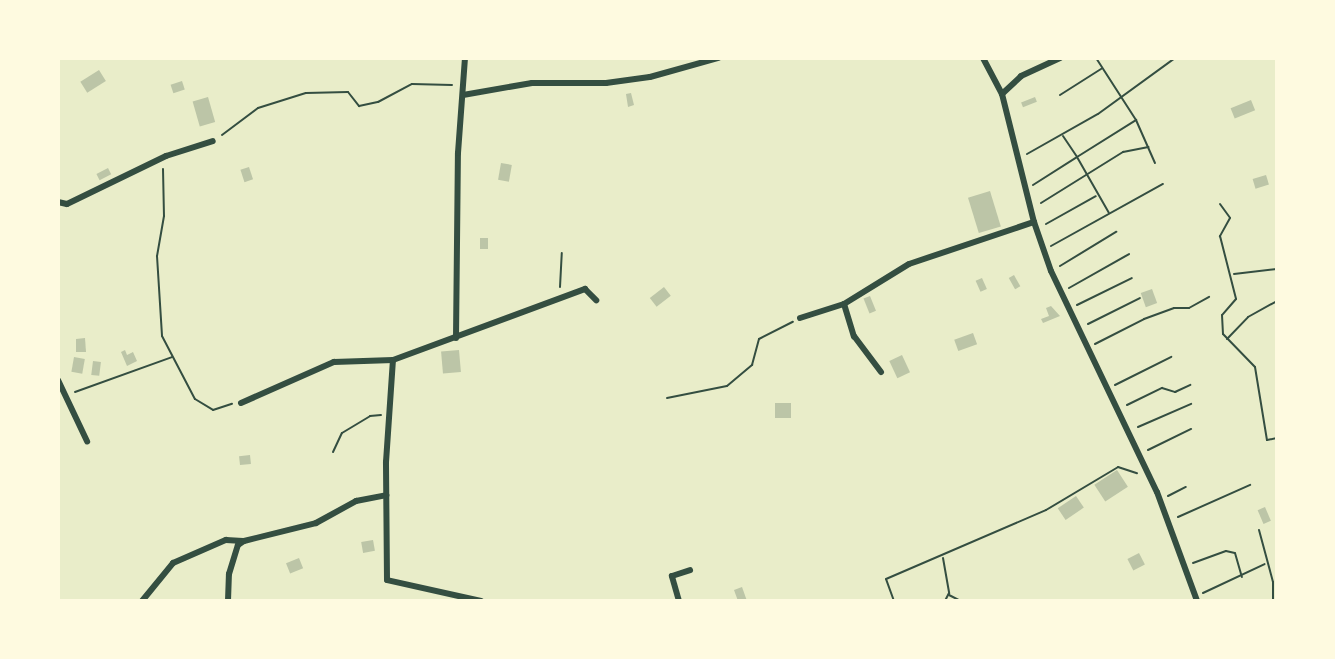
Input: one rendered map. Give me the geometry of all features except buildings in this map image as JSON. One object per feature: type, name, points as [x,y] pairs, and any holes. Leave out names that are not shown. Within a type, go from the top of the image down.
[{"type":"street","points":[[456,338],[466,58]]},
{"type":"street","points":[[463,94],[532,83],[606,83],[650,77],[718,58]]},
{"type":"street","points":[[983,58],[1002,94],[1035,226],[1051,271],[1067,310],[1108,388],[1160,500],[1196,599]]},
{"type":"street","points":[[1002,94],[1021,76],[1060,58]]},
{"type":"street","points":[[58,202],[67,204],[166,156],[214,141]]},
{"type":"street","points":[[800,318],[844,304],[909,264],[1035,226]]},
{"type":"street","points":[[241,403],[334,362],[393,360],[584,289],[596,300]]},
{"type":"street","points":[[844,304],[854,336],[881,372]]},
{"type":"street","points":[[393,360],[386,495],[387,580],[481,601]]},
{"type":"street","points":[[58,380],[87,441]]},
{"type":"street","points":[[142,601],[173,562],[226,540],[244,541],[316,523],[356,501],[386,495]]},
{"type":"street","points":[[228,601],[229,575],[238,545],[244,541]]},
{"type":"street","points":[[679,601],[672,576],[691,570]]},
{"type":"path","points":[[1097,58],[1136,120],[1155,163]]},
{"type":"path","points":[[1017,159],[1062,135],[1175,58]]},
{"type":"path","points":[[1060,95],[1102,69]]},
{"type":"path","points":[[214,141],[258,108],[306,93],[348,92],[359,106],[378,102],[412,84],[463,85]]},
{"type":"path","points":[[1026,189],[1136,120]]},
{"type":"path","points":[[1062,135],[1110,214]]},
{"type":"path","points":[[1031,209],[1087,178],[1123,152],[1149,146]]},
{"type":"path","points":[[163,167],[158,286],[162,336],[195,400],[213,410],[241,403]]},
{"type":"path","points":[[1043,250],[1163,184]]},
{"type":"path","points":[[1035,226],[1097,196]]},
{"type":"path","points":[[1220,204],[1230,218],[1220,236],[1233,275],[1236,299],[1222,315],[1227,340],[1255,366],[1267,440],[1277,438]]},
{"type":"path","points":[[1051,271],[1116,232]]},
{"type":"path","points":[[562,253],[557,282],[565,298]]},
{"type":"path","points":[[1060,292],[1129,254]]},
{"type":"path","points":[[1233,275],[1277,269]]},
{"type":"path","points":[[1067,310],[1132,278]]},
{"type":"path","points":[[1087,348],[1144,319],[1174,308],[1189,308],[1209,297]]},
{"type":"path","points":[[1077,329],[1140,298]]},
{"type":"path","points":[[1227,340],[1248,317],[1277,301]]},
{"type":"path","points":[[667,398],[727,386],[752,365],[759,339],[800,318]]},
{"type":"path","points":[[66,394],[173,356]]},
{"type":"path","points":[[1108,388],[1171,356]]},
{"type":"path","points":[[1118,410],[1162,388],[1175,392],[1190,385]]},
{"type":"path","points":[[1128,431],[1191,404]]},
{"type":"path","points":[[334,452],[342,433],[370,416],[389,415]]},
{"type":"path","points":[[1139,454],[1191,429]]},
{"type":"path","points":[[894,601],[886,579],[1046,510],[1118,467],[1128,472],[1148,473]]},
{"type":"path","points":[[1168,522],[1250,485]]},
{"type":"path","points":[[1160,500],[1186,487]]},
{"type":"path","points":[[1259,530],[1265,564],[1273,582],[1273,601]]},
{"type":"path","points":[[1183,566],[1226,551],[1235,553],[1242,577]]},
{"type":"path","points":[[943,556],[948,595],[945,601]]},
{"type":"path","points":[[1196,599],[1265,564]]},
{"type":"path","points":[[948,595],[961,601]]}]
